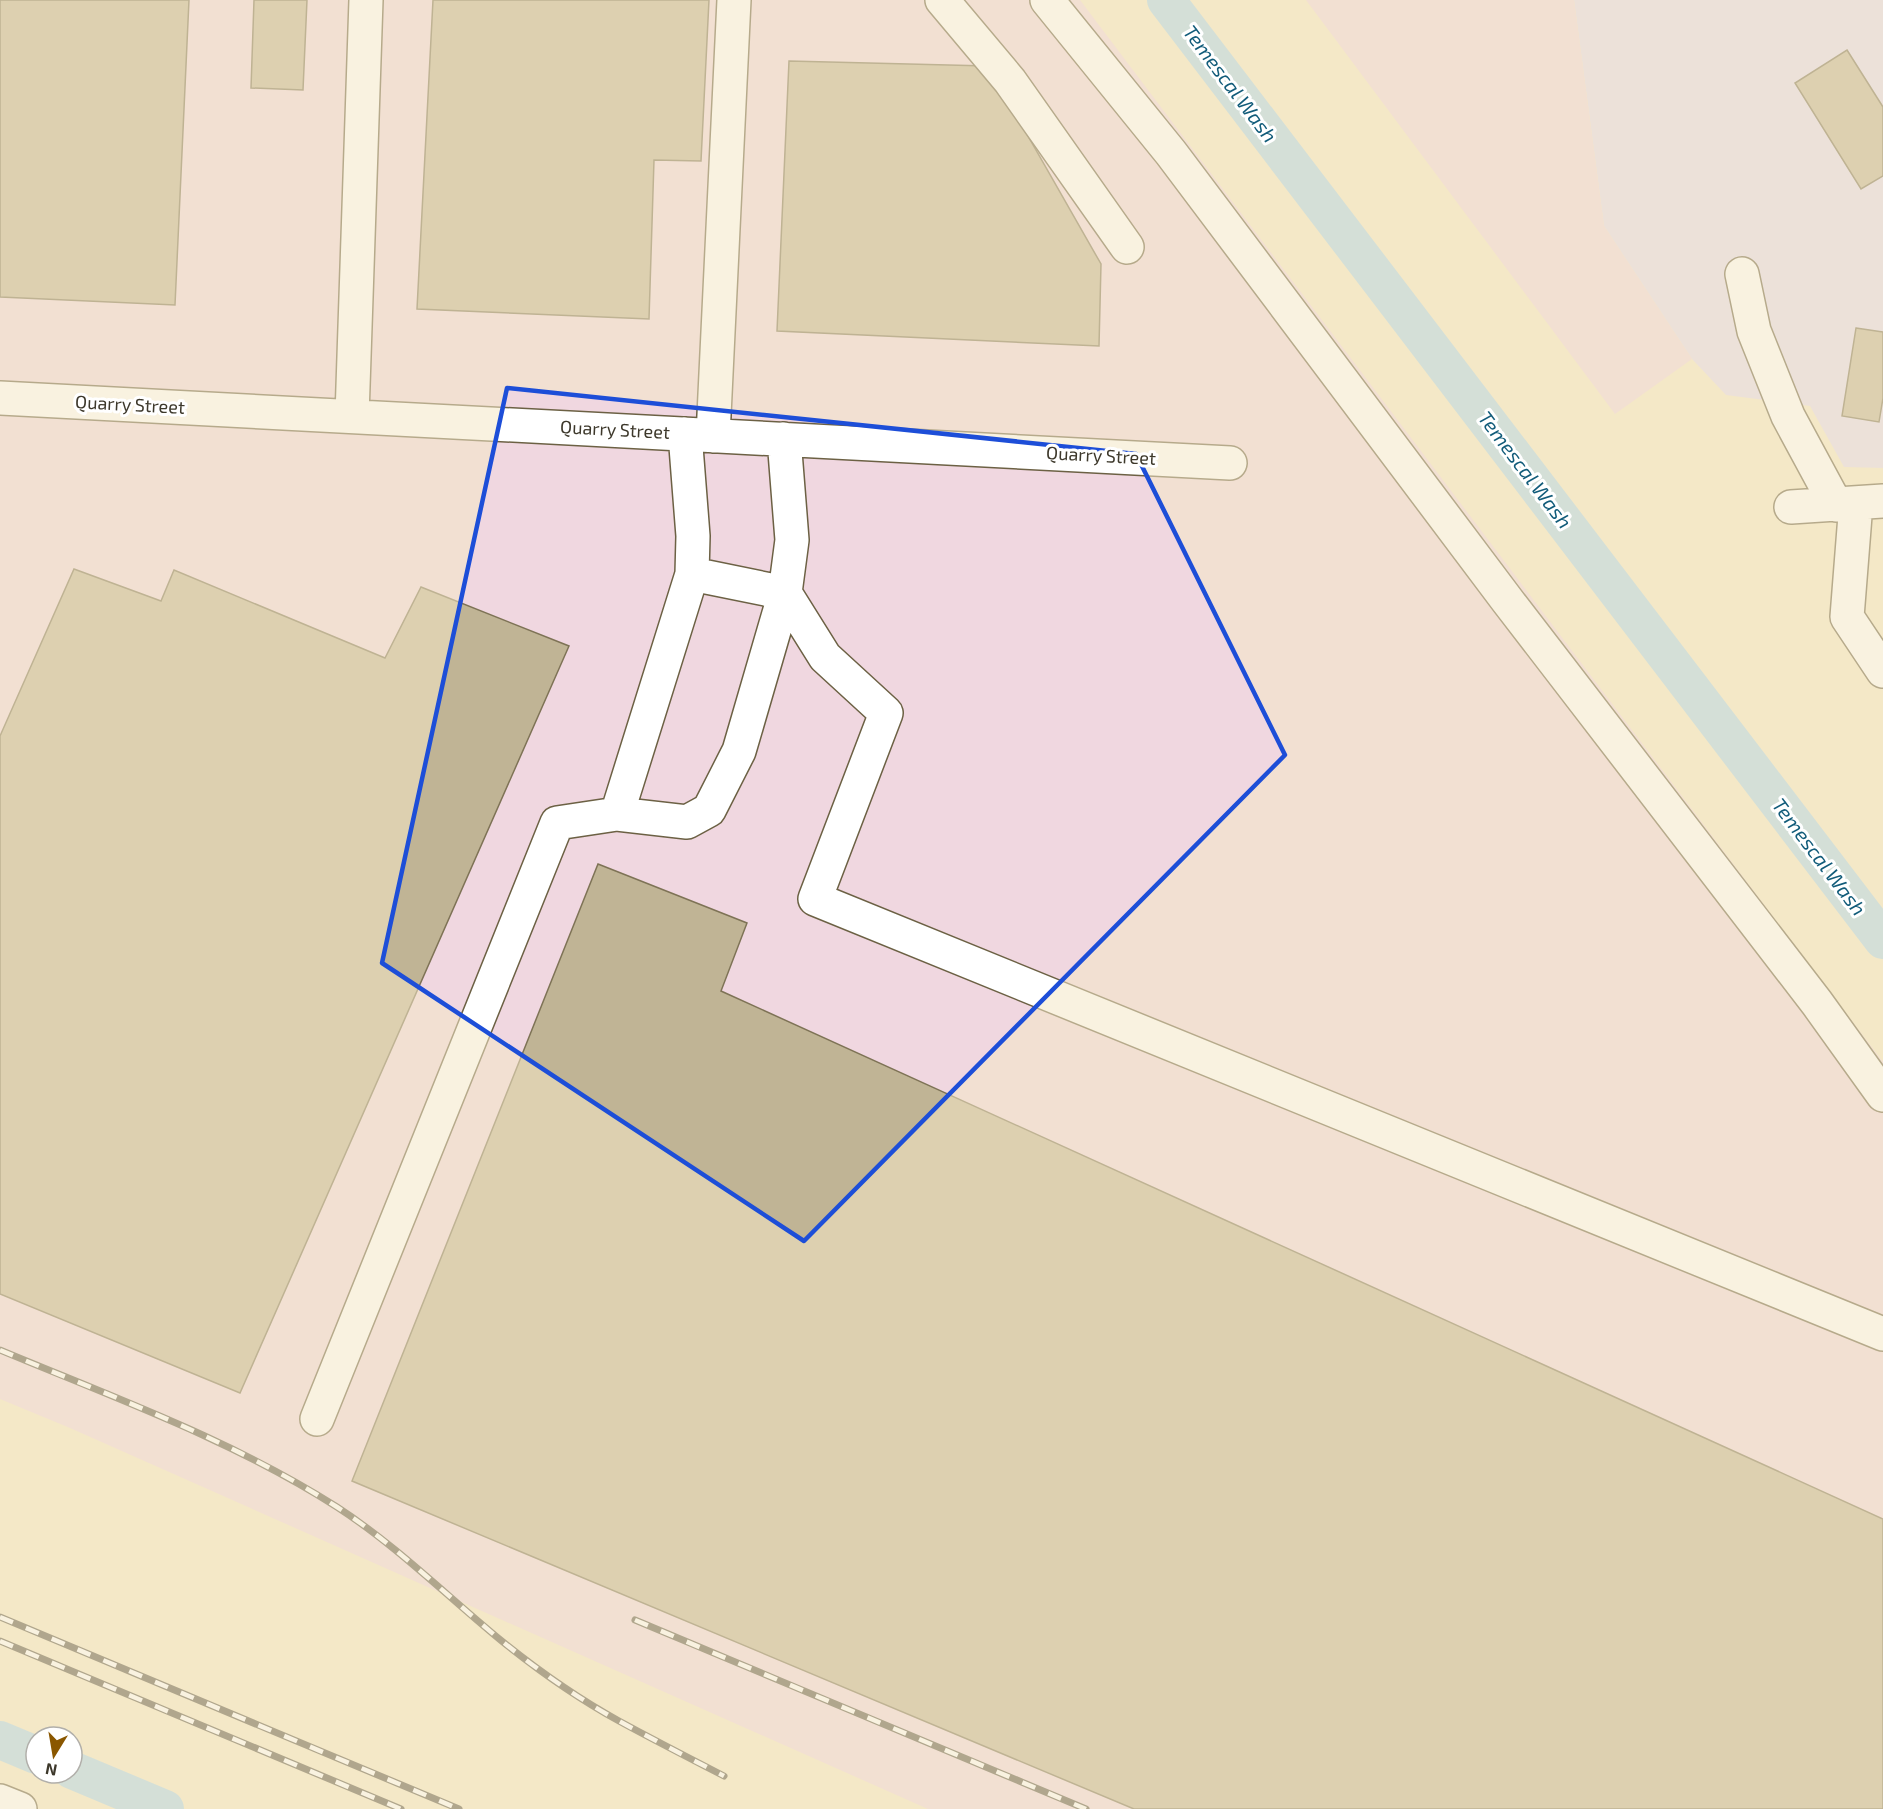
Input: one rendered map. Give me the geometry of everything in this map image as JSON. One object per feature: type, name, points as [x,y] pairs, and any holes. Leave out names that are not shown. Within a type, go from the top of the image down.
[{"type":"street","points":[[352,417],[366,0]]},
{"type":"street","points":[[617,814],[692,574],[699,435],[734,0]]},
{"type":"street","points":[[942,0],[1010,81],[1126,247]]},
{"type":"street","points":[[1047,0],[1171,153],[1507,600],[1817,1003],[1883,1095]]},
{"type":"street","points":[[1742,274],[1754,331],[1788,416],[1858,503],[1847,617],[1883,670]]},
{"type":"street","name":"Quarry Street","points":[[0,398],[1230,463]]},
{"type":"street","points":[[317,1419],[557,823],[617,814],[687,822],[709,810],[739,751],[785,593],[792,540],[784,439]]},
{"type":"street","points":[[1791,507],[1858,503]]},
{"type":"street","points":[[692,574],[785,593],[825,657],[886,713],[815,899],[1883,1334]]},
{"type":"street","points":[[0,1800],[20,1809]]},
{"type":"highlighted area","points":[[507,388],[1136,454],[1285,755],[804,1241],[382,963]]},
{"type":"shaded area","points":[[0,0],[1080,0],[1883,1062],[1883,1809],[928,1809],[0,1399]]},
{"type":"shaded area","points":[[1306,0],[1574,0],[1604,226],[1692,359],[1615,414]]},
{"type":"shaded area","points":[[1574,0],[1883,0],[1883,468],[1844,467],[1810,406],[1726,395],[1692,359],[1604,226]]},
{"type":"building","points":[[0,0],[189,0],[175,305],[0,297]]},
{"type":"building","points":[[254,0],[307,0],[303,90],[251,88]]},
{"type":"building","points":[[433,0],[709,0],[701,161],[654,160],[649,319],[417,309]]},
{"type":"building","points":[[1847,50],[1883,107],[1883,176],[1861,189],[1795,83]]},
{"type":"building","points":[[789,61],[988,66],[1101,264],[1099,346],[777,331]]},
{"type":"building","points":[[1856,328],[1883,332],[1883,398],[1879,422],[1842,416]]},
{"type":"building","points":[[74,569],[161,601],[174,570],[385,658],[421,587],[569,646],[240,1393],[0,1294],[0,736]]},
{"type":"building","points":[[598,864],[747,923],[721,991],[1883,1519],[1883,1809],[1134,1809],[352,1481]]},
{"type":"waterway","name":"Temescal Wash","points":[[1166,0],[1883,940]]},
{"type":"waterway","points":[[0,1740],[24,1750]]},
{"type":"waterway","points":[[84,1775],[165,1809]]},
{"type":"railway","points":[[0,1350],[172,1421],[297,1483],[337,1507],[381,1538],[503,1642],[559,1684],[619,1721],[724,1776]]},
{"type":"railway","points":[[0,1617],[459,1809]]},
{"type":"railway","points":[[635,1620],[1086,1809]]},
{"type":"railway","points":[[0,1641],[401,1809]]}]
